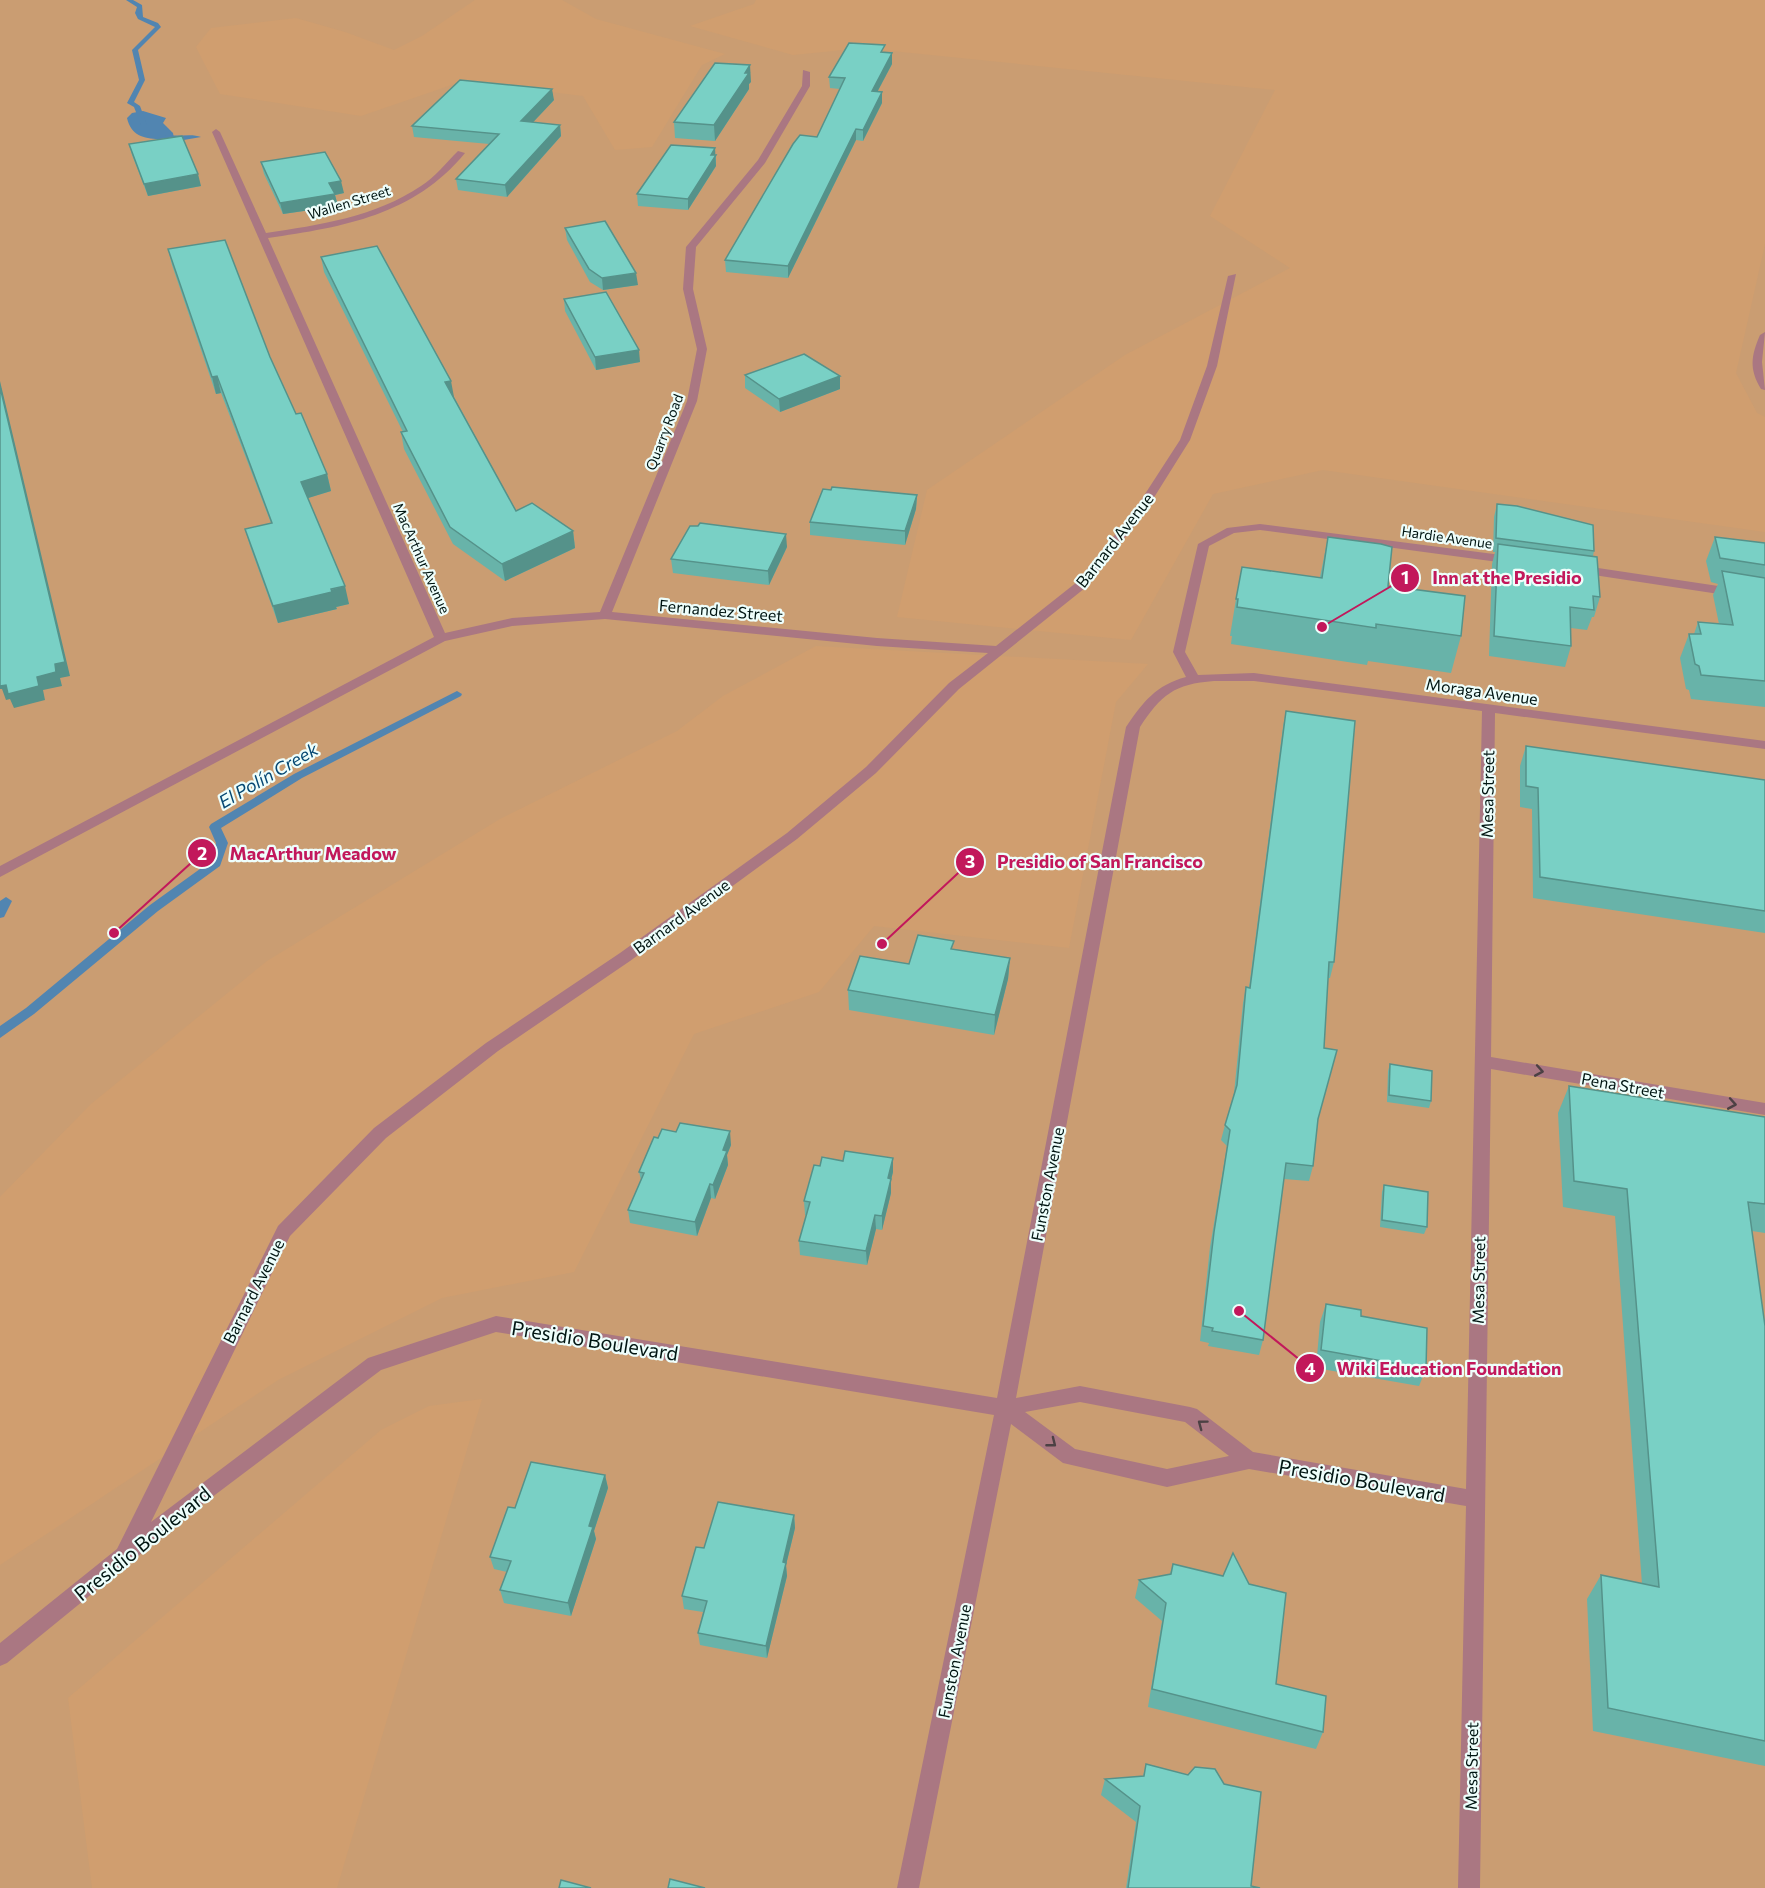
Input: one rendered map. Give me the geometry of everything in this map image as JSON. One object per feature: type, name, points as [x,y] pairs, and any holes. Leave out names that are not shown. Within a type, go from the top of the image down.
[{"type":"street","name":"Quarry Road","points":[[605,615],[692,401],[702,349],[688,289],[691,247],[762,161],[806,86],[806,72]]},
{"type":"street","name":"MacArthur Avenue","points":[[0,872],[441,638],[216,132]]},
{"type":"street","name":"Wallen Street","points":[[264,236],[322,227],[381,210],[426,187],[461,153]]},
{"type":"street","name":"Barnard Avenue","points":[[124,1556],[284,1231],[380,1133],[492,1047],[625,957],[792,836],[871,770],[954,686],[1081,585],[1139,513],[1185,440],[1212,366],[1233,276]]},
{"type":"street","points":[[1765,335],[1754,367],[1765,387]]},
{"type":"street","name":"Hardie Avenue","points":[[1194,679],[1179,652],[1204,544],[1231,530],[1260,527],[1527,562]]},
{"type":"street","points":[[1560,567],[1765,597]]},
{"type":"street","name":"Fernandez Street","points":[[441,638],[512,622],[605,615],[870,641],[1000,650]]},
{"type":"street","name":"Moraga Avenue","points":[[1194,679],[1254,677],[1765,745]]},
{"type":"street","name":"Funston Avenue","points":[[908,1888],[1005,1408],[1133,727],[1153,699],[1171,686],[1194,679]]},
{"type":"street","name":"Mesa Street","points":[[1469,1888],[1489,709]]},
{"type":"street","name":"Pena Street","points":[[1482,1062],[1765,1109]]},
{"type":"street","name":"Presidio Boulevard","points":[[0,1656],[184,1508],[375,1364],[496,1324],[1005,1408],[1080,1394],[1190,1415],[1249,1460]]},
{"type":"street","name":"Presidio Boulevard","points":[[1005,1408],[1070,1457],[1167,1478],[1249,1460],[1475,1499]]},
{"type":"shaded area","points":[[0,0],[1765,0],[1765,1888],[0,1888]]},
{"type":"shaded area","points":[[475,0],[562,0],[596,19],[725,54],[702,65],[652,147],[615,150],[583,96],[463,81],[361,116],[220,94],[196,47],[211,28],[296,18],[345,32],[394,50],[422,36]]},
{"type":"shaded area","points":[[756,0],[1765,0],[1765,244],[1736,373],[1757,413],[1765,417],[1765,532],[1323,470],[1213,494],[1131,640],[897,617],[927,490],[1125,355],[1290,268],[1210,216],[1275,90],[862,48],[793,55],[690,26],[754,4]]},
{"type":"shaded area","points":[[816,646],[1148,664],[1116,702],[1069,948],[874,926],[819,992],[694,1034],[574,1272],[442,1298],[278,1380],[0,1565],[0,1197],[91,1104],[267,961],[500,819],[677,731],[723,696]]},
{"type":"shaded area","points":[[482,1399],[337,1888],[92,1888],[68,1698],[381,1430],[429,1406]]},
{"type":"water","points":[[143,111],[166,118],[163,123],[173,133],[174,138],[152,139],[134,131],[127,118],[132,113]]},
{"type":"building","points":[[849,43],[885,45],[881,52],[892,53],[872,91],[882,92],[863,130],[856,129],[788,266],[725,260],[793,144],[800,135],[817,137],[845,78],[829,77]]},
{"type":"building","points":[[715,63],[750,65],[745,73],[749,73],[714,125],[674,122]]},
{"type":"building","points":[[460,80],[552,89],[521,121],[560,125],[505,185],[456,179],[499,134],[412,126]]},
{"type":"building","points":[[182,136],[198,174],[144,184],[129,144]]},
{"type":"building","points":[[671,145],[715,148],[711,155],[716,155],[688,199],[637,194]]},
{"type":"building","points":[[325,152],[341,181],[329,183],[335,194],[280,203],[261,162]]},
{"type":"building","points":[[605,221],[636,273],[602,278],[589,269],[565,228]]},
{"type":"building","points":[[225,240],[270,357],[296,414],[301,413],[327,474],[301,482],[345,586],[331,589],[332,592],[273,606],[245,529],[272,523],[217,376],[212,377],[168,249]]},
{"type":"building","points":[[377,246],[451,381],[445,382],[516,511],[532,503],[573,531],[502,564],[450,527],[401,432],[407,431],[321,257]]},
{"type":"building","points":[[606,292],[639,350],[595,357],[564,299]]},
{"type":"building","points":[[804,354],[840,376],[779,399],[745,375]]},
{"type":"building","points":[[0,387],[65,662],[55,664],[56,672],[37,677],[39,686],[8,694],[6,685],[0,686]]},
{"type":"building","points":[[832,487],[917,495],[905,531],[810,522],[823,489],[831,490]]},
{"type":"building","points":[[1497,504],[1517,506],[1593,525],[1594,551],[1496,538]]},
{"type":"building","points":[[700,523],[786,534],[768,571],[671,559],[690,526],[698,526]]},
{"type":"building","points":[[1328,537],[1392,547],[1388,586],[1465,596],[1461,636],[1376,624],[1376,628],[1237,607],[1238,599],[1236,599],[1242,567],[1322,578]]},
{"type":"building","points":[[1715,537],[1765,543],[1765,565],[1720,558]]},
{"type":"building","points":[[1498,544],[1597,557],[1600,597],[1593,596],[1594,610],[1570,607],[1571,646],[1494,636]]},
{"type":"building","points":[[1722,571],[1765,578],[1765,681],[1701,675],[1699,666],[1695,664],[1689,634],[1701,634],[1698,622],[1733,625]]},
{"type":"building","points":[[1286,711],[1355,721],[1334,962],[1329,962],[1324,1048],[1337,1050],[1318,1119],[1313,1166],[1286,1163],[1263,1340],[1212,1331],[1213,1328],[1203,1326],[1214,1232],[1230,1130],[1225,1125],[1237,1085],[1246,987],[1250,988]]},
{"type":"building","points":[[1526,746],[1765,780],[1765,911],[1540,877],[1538,788],[1526,786]]},
{"type":"building","points":[[918,935],[954,941],[951,949],[1010,958],[995,1015],[848,990],[860,956],[909,964]]},
{"type":"building","points":[[1390,1064],[1432,1071],[1431,1101],[1389,1095]]},
{"type":"building","points":[[1569,1086],[1765,1117],[1765,1204],[1748,1202],[1765,1326],[1765,1741],[1608,1708],[1601,1575],[1659,1587],[1627,1189],[1574,1181]]},
{"type":"building","points":[[680,1123],[730,1131],[723,1150],[727,1151],[713,1185],[710,1184],[695,1222],[628,1210],[644,1173],[639,1172],[654,1137],[658,1138],[662,1129],[676,1132]]},
{"type":"building","points":[[845,1151],[893,1158],[888,1178],[891,1179],[882,1216],[875,1215],[866,1251],[799,1241],[810,1202],[804,1201],[814,1165],[820,1166],[822,1157],[843,1161]]},
{"type":"building","points":[[1384,1185],[1428,1192],[1427,1227],[1382,1220]]},
{"type":"building","points":[[1326,1304],[1361,1310],[1361,1316],[1427,1328],[1426,1369],[1321,1350]]},
{"type":"building","points":[[531,1462],[605,1475],[589,1526],[593,1527],[568,1603],[500,1590],[511,1561],[490,1557],[508,1507],[515,1508]]},
{"type":"building","points":[[718,1502],[794,1515],[783,1562],[786,1563],[766,1646],[698,1633],[707,1601],[682,1596],[696,1547],[704,1548]]},
{"type":"building","points":[[1233,1553],[1249,1584],[1286,1593],[1276,1684],[1326,1696],[1323,1732],[1152,1689],[1166,1603],[1139,1580],[1171,1574],[1173,1564],[1223,1576]]},
{"type":"building","points":[[1146,1764],[1188,1775],[1195,1767],[1215,1769],[1224,1784],[1261,1792],[1251,1886],[1260,1888],[1128,1888],[1140,1806],[1105,1779],[1144,1776]]},
{"type":"building","points":[[670,1879],[705,1888],[668,1888]]},
{"type":"building","points":[[561,1880],[591,1888],[559,1888]]},
{"type":"waterway","name":"El Polín Creek","points":[[129,0],[140,6],[138,13],[140,18],[158,27],[135,50],[142,80],[130,103],[137,106],[144,125]]},
{"type":"waterway","name":"El Polín Creek","points":[[167,137],[178,139],[198,137]]},
{"type":"waterway","name":"El Polín Creek","points":[[0,1033],[30,1011],[154,908],[216,863],[222,843],[215,827],[298,776],[457,694]]},
{"type":"waterway","name":"El Polín Creek","points":[[0,914],[6,901]]},
{"type":"place","name":"Inn at the Presidio","points":[[1322,627]]},
{"type":"place","name":"MacArthur Meadow","points":[[114,933]]},
{"type":"place","name":"Presidio of San Francisco","points":[[882,944]]},
{"type":"place","name":"Wiki Education Foundation","points":[[1239,1311]]}]
